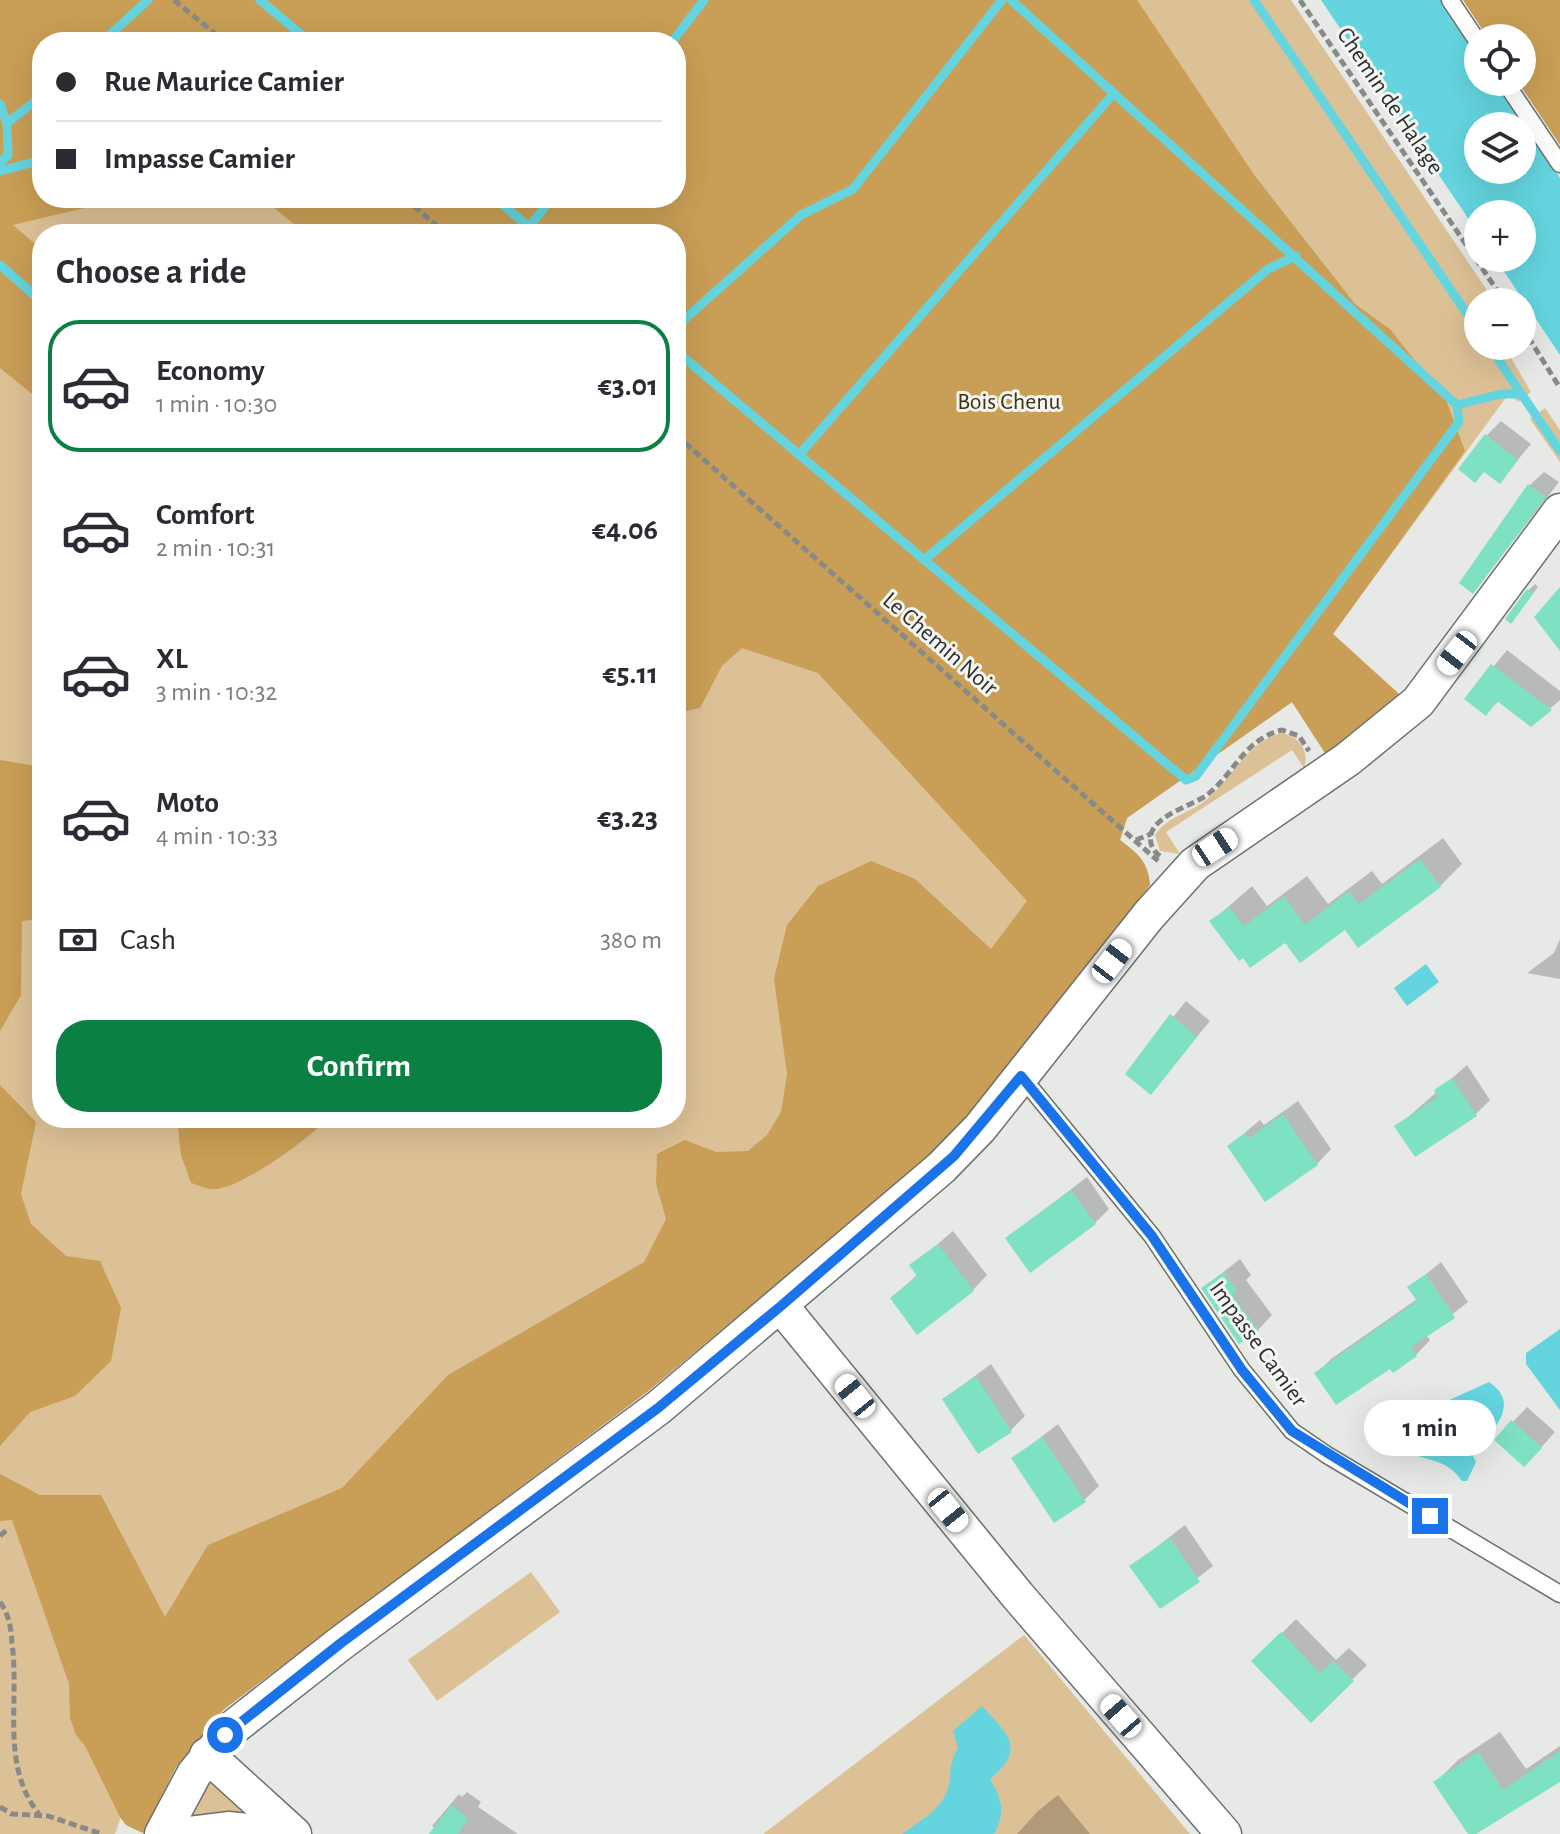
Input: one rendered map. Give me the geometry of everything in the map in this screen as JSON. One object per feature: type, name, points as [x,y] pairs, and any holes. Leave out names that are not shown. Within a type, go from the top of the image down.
[{"type":"street","points":[[162,1834],[207,1755],[230,1730],[316,1662],[658,1408],[948,1162],[1184,875],[1205,854],[1365,747],[1418,702],[1560,511]]},
{"type":"street","points":[[781,1306],[1018,1596],[1224,1834]]},
{"type":"street","points":[[207,1755],[294,1834]]},
{"type":"street","points":[[188,1834],[228,1829],[277,1834]]},
{"type":"lane","points":[[1450,0],[1466,24]]},
{"type":"lane","points":[[1514,96],[1560,164]]},
{"type":"lane","name":"Impasse Camier","points":[[1021,1076],[1152,1236],[1242,1370],[1292,1431],[1560,1594]]},
{"type":"path","points":[[174,0],[213,32]]},
{"type":"path","name":"Chemin de Halage","points":[[1300,0],[1495,288]]},
{"type":"path","points":[[416,208],[435,224]]},
{"type":"path","points":[[1536,349],[1560,388]]},
{"type":"path","name":"Le Chemin Noir","points":[[686,444],[1136,840],[1184,875]]},
{"type":"path","points":[[1136,840],[1151,834],[1159,823],[1207,795],[1246,747],[1269,733],[1282,730],[1299,736],[1319,778]]},
{"type":"path","points":[[1151,834],[1156,853],[1184,875]]},
{"type":"path","points":[[1,1535],[9,1528]]},
{"type":"path","points":[[0,1602],[7,1615],[15,1663],[10,1757],[15,1777],[39,1814]]},
{"type":"path","points":[[0,1807],[12,1814],[39,1814],[102,1834]]},
{"type":"green space","name":"Bois Chenu","points":[[0,0],[1291,0],[1464,256],[1464,272],[1475,272],[1486,288],[1464,288],[1464,360],[1512,360],[1531,392],[1518,402],[1510,392],[1333,634],[1399,694],[1358,730],[1325,753],[1292,702],[1127,818],[1120,840],[1141,859],[1150,885],[908,1174],[647,1392],[223,1710],[176,1767],[143,1833],[126,1825],[121,1817],[115,1834],[0,1834]]},
{"type":"green space","name":"Bois Chenu","points":[[0,0],[1137,0],[1255,176],[1355,304],[1390,329],[1446,400],[1465,451],[1333,634],[1399,694],[1358,730],[1325,753],[1292,702],[1127,818],[1120,840],[1141,859],[1150,885],[955,1132],[647,1392],[223,1710],[176,1767],[143,1833],[126,1825],[120,1817],[85,1746],[76,1735],[70,1718],[69,1684],[12,1520],[0,1521],[0,1474],[40,1495],[101,1495],[165,1617],[208,1545],[342,1488],[448,1375],[644,1262],[666,1219],[656,1184],[657,1154],[685,1140],[716,1152],[748,1151],[767,1135],[781,1112],[787,1074],[774,979],[787,925],[818,886],[871,861],[915,879],[991,949],[1027,901],[818,673],[742,648],[722,666],[700,708],[686,711],[686,224],[294,224],[274,208],[686,208],[686,32],[32,32],[32,208],[84,208],[13,225],[32,241],[32,394],[0,368]]},
{"type":"green space","points":[[1463,0],[1560,0],[1560,145],[1527,96],[1536,96],[1536,24],[1479,24]]},
{"type":"green space","points":[[1545,408],[1560,430],[1560,462],[1530,419]]},
{"type":"green space","points":[[1281,733],[1293,737],[1302,745],[1304,768],[1292,750],[1166,832],[1180,854],[1160,851],[1155,835],[1160,829],[1202,803],[1222,785],[1247,754],[1268,738]]},
{"type":"green space","points":[[0,760],[32,765],[32,920],[22,921],[21,995],[0,1031]]},
{"type":"green space","points":[[0,1085],[32,1118],[32,1128],[35,1128],[21,1194],[31,1224],[66,1256],[100,1261],[121,1308],[111,1361],[75,1396],[30,1412],[0,1446]]},
{"type":"green space","points":[[178,1128],[318,1128],[258,1171],[228,1186],[213,1189],[191,1183],[181,1155]]},
{"type":"green space","points":[[531,1572],[560,1612],[437,1701],[408,1660]]},
{"type":"green space","points":[[1024,1635],[1190,1834],[763,1834]]},
{"type":"green space","points":[[214,1783],[260,1815],[196,1820],[190,1811],[207,1784]]},
{"type":"water","points":[[1321,0],[1441,0],[1464,35],[1464,96],[1505,96],[1516,112],[1464,112],[1464,184],[1536,184],[1536,142],[1560,178],[1560,355],[1536,319],[1536,288],[1515,288],[1504,272],[1536,272],[1536,200],[1464,200],[1464,212]]},
{"type":"water","points":[[1426,964],[1439,982],[1407,1006],[1394,988]]},
{"type":"water","points":[[1560,1329],[1560,1410],[1526,1364],[1526,1353]]},
{"type":"water","points":[[1489,1382],[1499,1391],[1504,1409],[1495,1428],[1472,1454],[1476,1462],[1467,1481],[1462,1481],[1444,1465],[1408,1451],[1400,1443],[1394,1431],[1401,1422]]},
{"type":"water","points":[[982,1706],[1006,1733],[1011,1750],[1008,1759],[990,1779],[1001,1806],[994,1834],[902,1834],[931,1813],[942,1800],[958,1748],[953,1731]]},
{"type":"building","points":[[1485,434],[1518,460],[1500,484],[1484,472],[1475,483],[1458,469]]},
{"type":"building","points":[[1528,484],[1546,497],[1473,594],[1459,583]]},
{"type":"building","points":[[1560,587],[1560,651],[1534,617]]},
{"type":"building","points":[[1527,589],[1533,594],[1511,624],[1505,619]]},
{"type":"building","points":[[1491,664],[1552,710],[1531,727],[1497,701],[1486,716],[1464,699]]},
{"type":"building","points":[[1420,859],[1441,887],[1358,948],[1345,930],[1300,963],[1285,943],[1250,968],[1243,958],[1239,961],[1209,921],[1229,907],[1244,926],[1284,896],[1305,925],[1349,891],[1359,904]]},
{"type":"building","points":[[1170,1014],[1197,1037],[1151,1095],[1125,1074]]},
{"type":"building","points":[[1452,1078],[1477,1116],[1415,1157],[1394,1126],[1438,1097],[1434,1090]]},
{"type":"building","points":[[1283,1114],[1318,1165],[1265,1202],[1227,1146],[1245,1133],[1249,1138]]},
{"type":"building","points":[[1071,1190],[1096,1224],[1030,1273],[1005,1238]]},
{"type":"building","points":[[938,1244],[974,1291],[917,1335],[890,1298],[917,1276],[909,1265]]},
{"type":"building","points":[[1224,1272],[1237,1291],[1232,1295],[1259,1331],[1239,1344],[1201,1288]]},
{"type":"building","points":[[1426,1274],[1455,1318],[1411,1347],[1417,1356],[1393,1373],[1390,1369],[1336,1405],[1314,1373],[1417,1301],[1407,1287]]},
{"type":"building","points":[[976,1376],[1012,1432],[978,1454],[942,1399]]},
{"type":"building","points":[[1511,1420],[1542,1448],[1524,1467],[1494,1440]]},
{"type":"building","points":[[1042,1437],[1086,1502],[1054,1523],[1011,1458]]},
{"type":"building","points":[[1170,1538],[1200,1582],[1160,1609],[1129,1566]]},
{"type":"building","points":[[1281,1632],[1320,1673],[1333,1661],[1354,1681],[1311,1723],[1251,1661]]},
{"type":"building","points":[[1560,1751],[1560,1782],[1476,1834],[1468,1834],[1433,1782],[1478,1752],[1503,1790]]},
{"type":"building","points":[[451,1805],[468,1818],[458,1834],[429,1834]]},
{"type":"waterway","points":[[113,32],[148,0]]},
{"type":"waterway","points":[[260,0],[298,32]]},
{"type":"waterway","points":[[680,32],[704,0]]},
{"type":"waterway","points":[[686,318],[801,215],[853,189],[1002,0]]},
{"type":"waterway","points":[[1011,0],[1457,405],[1501,394],[1521,394]]},
{"type":"waterway","points":[[1254,0],[1464,309]]},
{"type":"waterway","points":[[799,455],[1114,93]]},
{"type":"waterway","points":[[0,104],[7,123]]},
{"type":"waterway","points":[[0,163],[8,155],[7,123],[32,104]]},
{"type":"waterway","points":[[0,171],[32,163]]},
{"type":"waterway","points":[[507,208],[525,224]]},
{"type":"waterway","points":[[531,224],[544,208]]},
{"type":"waterway","points":[[924,560],[1268,269],[1296,256]]},
{"type":"waterway","points":[[0,265],[32,293]]},
{"type":"waterway","points":[[686,359],[1186,780],[1196,776],[1459,422],[1457,405]]},
{"type":"waterway","points":[[1498,360],[1560,451]]},
{"type":"route","points":[[225,1735],[341,1643],[658,1408],[954,1156],[1021,1076],[1152,1236],[1242,1370],[1292,1431],[1430,1516]]}]
